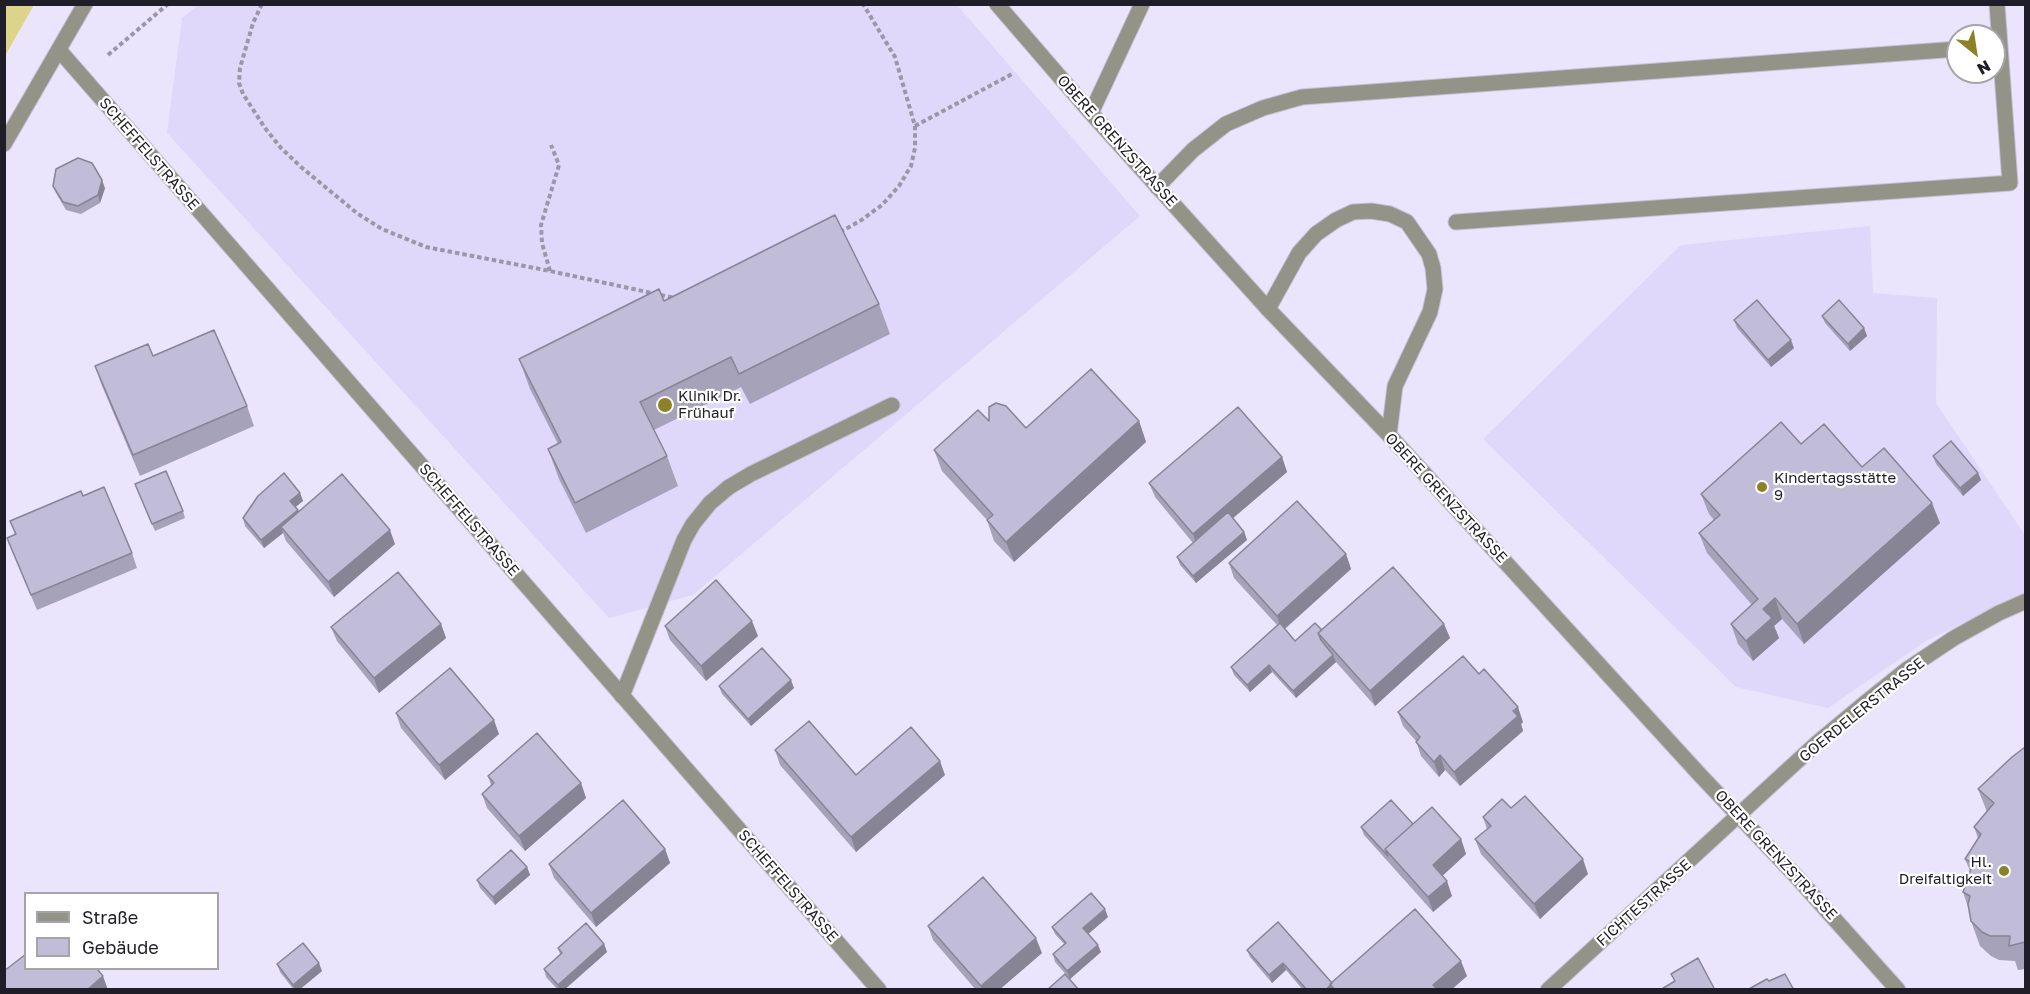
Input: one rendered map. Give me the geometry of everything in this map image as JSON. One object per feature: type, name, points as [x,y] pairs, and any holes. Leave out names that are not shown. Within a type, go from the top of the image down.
[{"type":"street","points":[[4,144],[85,4]]},
{"type":"street","name":"OBERE GRENZSTRASSE","points":[[997,4],[1091,113],[1268,309],[1389,435],[1898,990]]},
{"type":"street","points":[[1091,113],[1142,4]]},
{"type":"street","points":[[1997,4],[1997,24]]},
{"type":"street","name":"SCHEFFELSTRASSE","points":[[59,50],[879,990]]},
{"type":"street","points":[[1157,187],[1193,150],[1226,124],[1263,108],[1302,97],[1946,50]]},
{"type":"street","points":[[1456,222],[2010,183],[2000,84]]},
{"type":"street","points":[[1268,309],[1299,253],[1316,234],[1336,220],[1353,212],[1371,211],[1390,214],[1407,222],[1429,254],[1435,289],[1430,312],[1395,386],[1389,435]]},
{"type":"street","points":[[622,696],[684,540],[693,524],[710,503],[729,487],[751,474],[892,405]]},
{"type":"street","name":"GOERDELERSTRASSE","points":[[1740,816],[1817,743],[1906,670],[1954,638],[1999,612],[2025,601]]},
{"type":"street","name":"FICHTESTRASSE","points":[[1548,990],[1740,816]]},
{"type":"path","points":[[83,77],[168,4]]},
{"type":"path","points":[[262,4],[253,22],[240,68],[239,83],[248,104],[265,128],[301,167],[358,214],[382,229],[426,247],[550,270],[684,300]]},
{"type":"path","points":[[840,232],[882,205],[899,186],[911,166],[915,148],[915,126],[895,57],[863,4]]},
{"type":"path","points":[[915,126],[1043,57]]},
{"type":"path","points":[[550,270],[542,243],[541,225],[559,165],[551,146]]},
{"type":"shaded area","points":[[4,5],[34,5],[5,56]]},
{"type":"shaded area","name":"Klinik Dr. Frühauf","points":[[198,5],[957,5],[1140,216],[693,595],[609,618],[167,133],[182,18]]},
{"type":"shaded area","name":"Kindertagsstätte 9","points":[[1870,226],[1873,293],[1937,298],[1936,403],[2025,535],[2025,593],[1926,641],[1828,708],[1736,687],[1483,439],[1681,245]]},
{"type":"building","points":[[78,158],[92,163],[102,180],[98,195],[78,206],[63,202],[53,186],[56,169]]},
{"type":"building","points":[[835,215],[879,304],[739,374],[731,357],[640,402],[667,456],[575,503],[548,449],[561,442],[519,359],[659,289],[664,301]]},
{"type":"building","points":[[1757,300],[1791,340],[1768,360],[1734,320]]},
{"type":"building","points":[[1839,300],[1864,328],[1848,344],[1822,316]]},
{"type":"building","points":[[214,330],[247,406],[133,455],[95,366],[148,344],[153,356]]},
{"type":"building","points":[[1091,369],[1139,421],[1006,542],[987,520],[993,515],[934,450],[978,410],[989,421],[989,407],[996,403],[1006,406],[1026,428]]},
{"type":"building","points":[[1238,407],[1282,457],[1193,534],[1149,483]]},
{"type":"building","points":[[1781,422],[1801,444],[1824,424],[1862,467],[1884,448],[1932,503],[1797,624],[1775,598],[1763,609],[1772,618],[1746,641],[1731,624],[1758,599],[1699,533],[1720,515],[1701,494]]},
{"type":"building","points":[[1951,441],[1978,473],[1960,488],[1933,456]]},
{"type":"building","points":[[166,471],[183,511],[152,524],[135,484]]},
{"type":"building","points":[[284,473],[300,493],[290,501],[298,510],[261,540],[243,518],[258,496]]},
{"type":"building","points":[[342,474],[390,530],[328,582],[281,527]]},
{"type":"building","points":[[104,487],[132,553],[31,595],[7,538],[16,534],[10,521],[81,491],[83,496]]},
{"type":"building","points":[[1297,501],[1346,554],[1277,616],[1229,563]]},
{"type":"building","points":[[1228,512],[1244,532],[1193,576],[1177,557]]},
{"type":"building","points":[[1393,567],[1444,624],[1370,691],[1318,633]]},
{"type":"building","points":[[398,572],[441,624],[374,678],[331,627]]},
{"type":"building","points":[[716,580],[752,621],[701,666],[665,626]]},
{"type":"building","points":[[1280,623],[1295,641],[1315,623],[1322,630],[1318,633],[1321,640],[1333,655],[1293,691],[1269,665],[1247,685],[1231,667]]},
{"type":"building","points":[[762,648],[791,680],[748,719],[719,686]]},
{"type":"building","points":[[1463,656],[1479,674],[1484,669],[1518,707],[1513,711],[1518,716],[1454,772],[1440,755],[1434,762],[1416,742],[1420,737],[1398,712]]},
{"type":"building","points":[[450,668],[494,720],[439,765],[396,713]]},
{"type":"building","points":[[809,721],[856,775],[911,727],[940,761],[851,837],[775,750]]},
{"type":"building","points":[[537,733],[581,783],[519,836],[482,794],[494,783],[488,776]]},
{"type":"building","name":"Hl. Dreifaltigkeit","points":[[2025,747],[2025,942],[2009,946],[2010,936],[1990,936],[1982,932],[1971,921],[1968,904],[1970,896],[1963,892],[1973,863],[1965,859],[1981,834],[1974,827],[1994,803],[1978,789]]},
{"type":"building","points":[[1525,796],[1583,859],[1534,904],[1475,839],[1491,826],[1483,817],[1502,799],[1511,808]]},
{"type":"building","points":[[623,800],[665,849],[591,913],[549,864]]},
{"type":"building","points":[[1391,800],[1413,824],[1385,849],[1388,856],[1361,827]]},
{"type":"building","points":[[1432,807],[1461,839],[1433,865],[1447,881],[1428,897],[1385,849]]},
{"type":"building","points":[[511,850],[527,867],[493,897],[477,880]]},
{"type":"building","points":[[983,877],[1036,938],[981,986],[928,926]]},
{"type":"building","points":[[1091,893],[1105,909],[1083,928],[1098,945],[1067,971],[1053,954],[1066,943],[1052,927]]},
{"type":"building","points":[[1415,909],[1461,961],[1433,985],[1437,989],[1335,990],[1330,984]]},
{"type":"building","points":[[1278,922],[1332,983],[1326,990],[1307,990],[1283,963],[1269,975],[1247,950]]},
{"type":"building","points":[[586,923],[604,944],[558,985],[544,969],[562,953],[558,948]]},
{"type":"building","points":[[303,943],[319,963],[293,985],[277,964]]},
{"type":"building","points":[[24,956],[24,970],[98,970],[103,976],[87,990],[4,990],[4,971]]},
{"type":"building","points":[[1698,958],[1715,990],[1660,990],[1675,981],[1671,974]]},
{"type":"building","points":[[1065,974],[1079,990],[1047,990]]},
{"type":"building","points":[[1785,974],[1794,990],[1747,990],[1767,979],[1769,981]]},
{"type":"place","name":"Klinik Dr. Frühauf","points":[[665,405]]},
{"type":"place","name":"Kindertagsstätte 9","points":[[1762,487]]},
{"type":"place","name":"Hl. Dreifaltigkeit","points":[[2004,871]]}]
